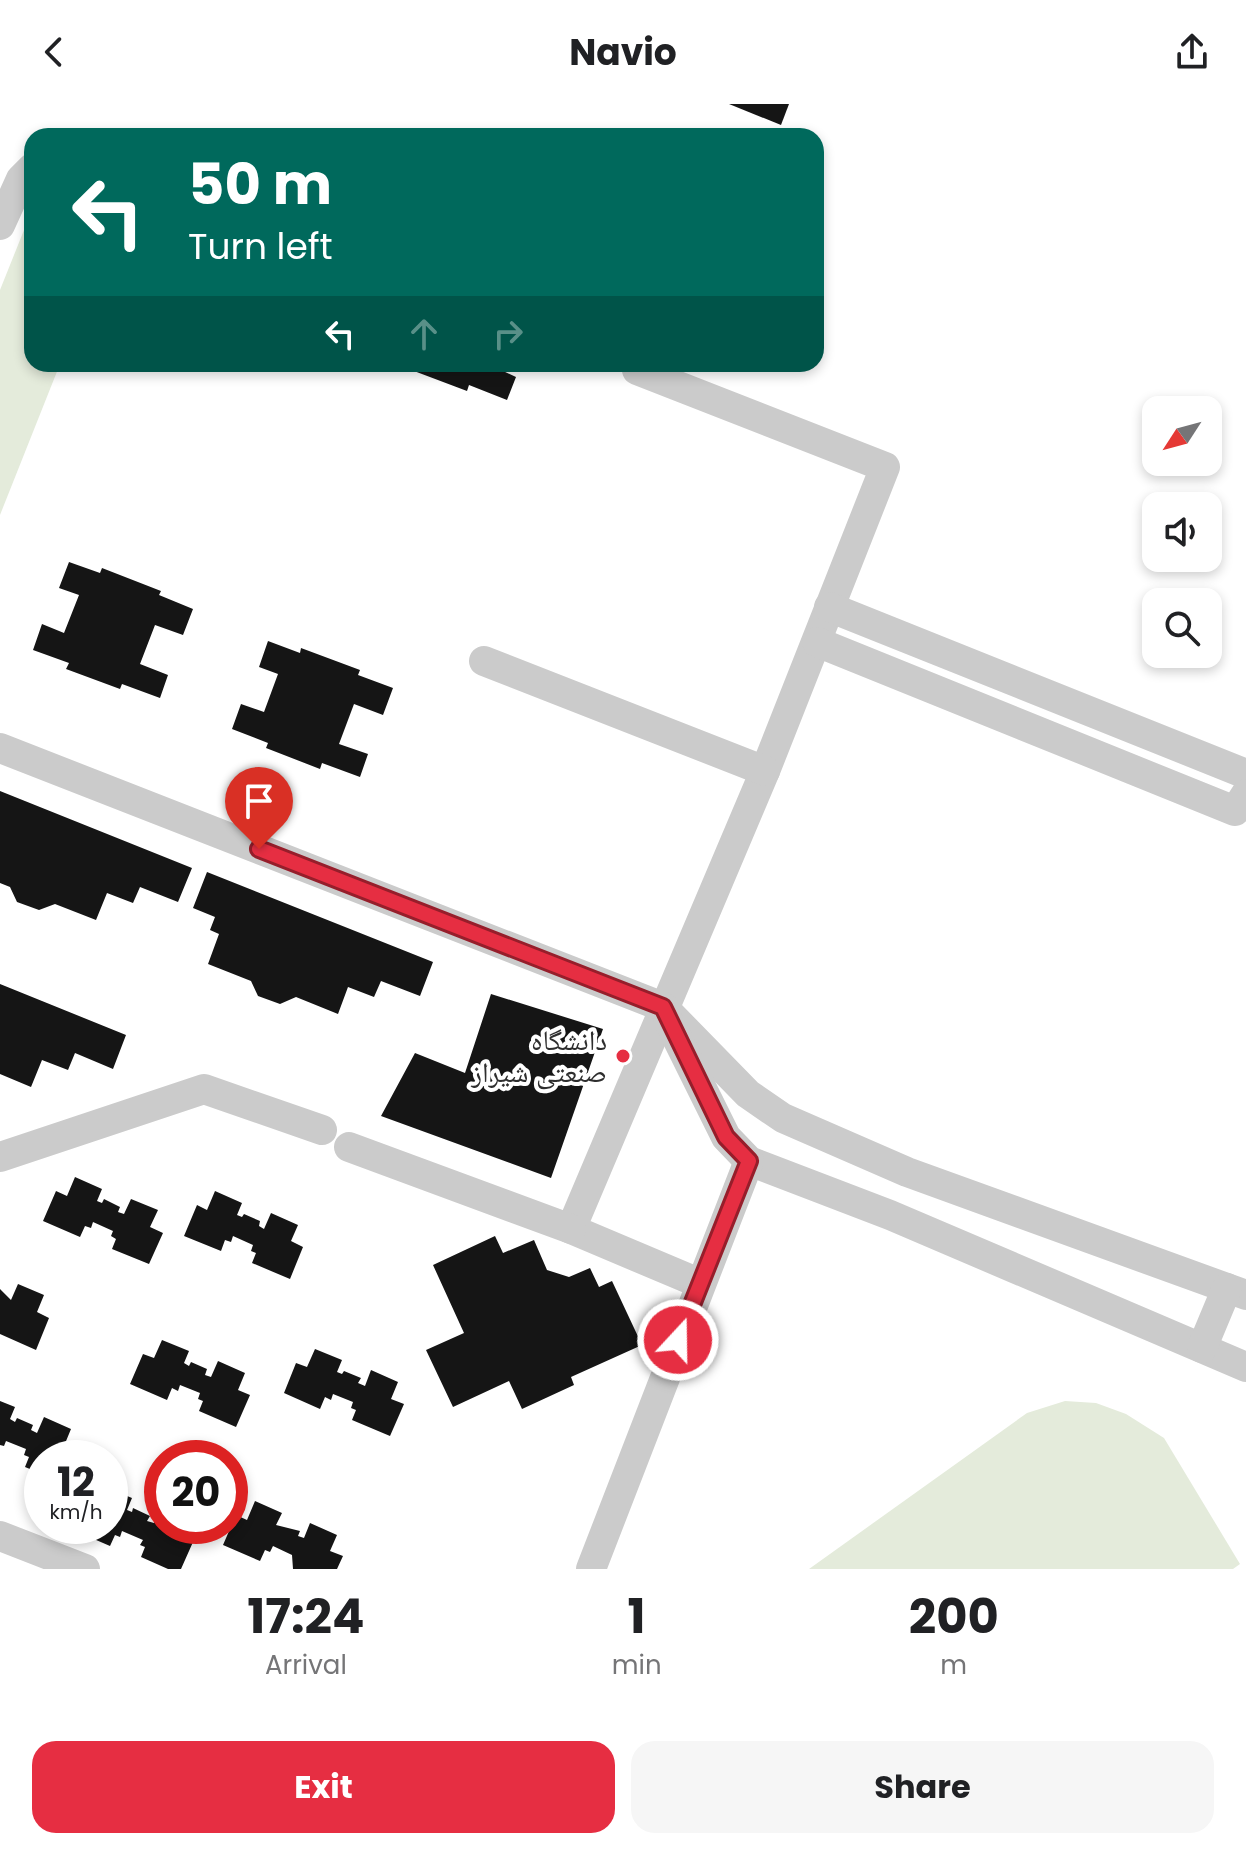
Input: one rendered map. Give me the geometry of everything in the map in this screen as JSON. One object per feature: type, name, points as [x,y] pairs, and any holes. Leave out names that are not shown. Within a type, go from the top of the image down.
[{"type":"lane","points":[[0,225],[24,176]]},
{"type":"lane","points":[[571,1229],[765,771],[885,467],[642,372]]},
{"type":"lane","points":[[829,607],[1246,774]]},
{"type":"lane","points":[[817,642],[1235,811],[1246,794]]},
{"type":"lane","points":[[484,661],[765,771]]},
{"type":"lane","points":[[0,748],[663,1007],[759,1102],[783,1118],[907,1172],[1236,1292],[1202,1348]]},
{"type":"lane","points":[[663,1007],[726,1137],[749,1161],[890,1215],[1246,1367]]},
{"type":"lane","points":[[0,1157],[204,1089],[322,1130]]},
{"type":"lane","points":[[349,1147],[571,1229],[699,1283]]},
{"type":"lane","points":[[591,1569],[699,1283],[749,1161]]},
{"type":"lane","points":[[890,1215],[907,1172]]},
{"type":"lane","points":[[0,1536],[85,1569]]},
{"type":"green space","points":[[24,230],[24,372],[57,372],[0,515],[0,290]]},
{"type":"green space","points":[[1065,1401],[1096,1403],[1126,1414],[1164,1438],[1240,1564],[1233,1569],[809,1569],[1027,1413]]},
{"type":"building","points":[[729,104],[789,104],[781,125]]},
{"type":"building","points":[[417,372],[505,372],[516,377],[507,400],[469,385],[467,391]]},
{"type":"building","points":[[69,562],[100,573],[102,568],[161,591],[159,595],[193,609],[183,635],[155,625],[140,664],[168,675],[160,698],[122,684],[120,689],[66,669],[69,663],[33,650],[42,624],[64,633],[79,595],[59,588]]},
{"type":"building","points":[[268,641],[300,653],[301,648],[360,670],[358,675],[393,688],[383,715],[354,704],[339,744],[368,754],[360,777],[322,763],[320,769],[266,748],[268,743],[232,729],[241,704],[264,712],[278,674],[259,667]]},
{"type":"building","points":[[0,791],[192,868],[178,902],[140,887],[133,903],[107,893],[96,920],[55,904],[39,910],[17,902],[10,887],[0,883]]},
{"type":"building","points":[[207,872],[433,962],[420,996],[381,981],[374,997],[348,987],[338,1014],[296,997],[280,1004],[258,996],[251,981],[208,964],[219,934],[210,930],[215,917],[193,908]]},
{"type":"building","points":[[0,984],[126,1035],[113,1069],[75,1053],[68,1070],[42,1060],[31,1087],[0,1074]]},
{"type":"building","points":[[491,994],[603,1029],[551,1178],[381,1116],[415,1053],[465,1073]]},
{"type":"building","points":[[75,1177],[102,1189],[97,1201],[102,1203],[104,1199],[120,1207],[118,1212],[124,1214],[131,1199],[158,1210],[150,1227],[163,1233],[149,1264],[112,1249],[116,1239],[111,1236],[113,1231],[93,1222],[91,1228],[85,1226],[80,1237],[43,1221],[56,1191],[67,1196]]},
{"type":"building","points":[[215,1191],[242,1203],[237,1215],[242,1217],[244,1214],[260,1221],[259,1226],[264,1229],[271,1213],[298,1225],[291,1241],[303,1247],[290,1279],[252,1263],[256,1253],[251,1251],[253,1245],[233,1236],[231,1242],[225,1240],[221,1251],[184,1236],[197,1205],[207,1210]]},
{"type":"building","points":[[495,1236],[503,1253],[534,1240],[547,1270],[569,1277],[590,1268],[599,1287],[612,1281],[642,1345],[571,1377],[574,1385],[522,1409],[509,1381],[453,1407],[426,1350],[464,1333],[433,1265]]},
{"type":"building","points":[[18,1284],[44,1295],[37,1312],[49,1318],[36,1350],[0,1334],[0,1289],[11,1300]]},
{"type":"building","points":[[162,1340],[189,1351],[184,1363],[189,1366],[191,1362],[207,1369],[205,1375],[211,1377],[218,1361],[245,1373],[238,1390],[250,1395],[236,1427],[199,1411],[203,1401],[198,1399],[200,1393],[180,1385],[178,1391],[172,1388],[167,1400],[130,1384],[143,1354],[154,1358]]},
{"type":"building","points":[[315,1349],[342,1360],[337,1372],[342,1374],[344,1371],[361,1378],[358,1383],[365,1386],[371,1370],[398,1382],[391,1399],[404,1404],[390,1436],[352,1420],[356,1410],[351,1408],[353,1402],[333,1394],[331,1400],[325,1397],[320,1409],[284,1393],[296,1363],[307,1367]]},
{"type":"building","points":[[0,1401],[15,1407],[10,1419],[15,1422],[17,1418],[33,1425],[31,1430],[37,1433],[44,1417],[71,1429],[66,1440],[24,1440],[24,1448],[6,1441],[4,1446],[0,1445]]},
{"type":"building","points":[[255,1501],[282,1513],[276,1525],[300,1531],[298,1536],[304,1538],[310,1523],[337,1535],[330,1551],[343,1556],[337,1569],[293,1569],[292,1555],[273,1546],[270,1552],[265,1550],[260,1561],[223,1545],[248,1544],[248,1518]]},
{"type":"building","points":[[133,1508],[144,1513],[144,1544],[192,1544],[181,1569],[168,1569],[141,1557],[145,1547],[140,1545],[143,1540],[128,1534],[128,1510],[132,1512]]},
{"type":"place","name":"دانشگاه صنعتی شیراز","points":[[623,1056]]},
{"type":"route","points":[[259,849],[663,1007],[686,1061],[726,1137],[749,1161],[678,1340]]}]
